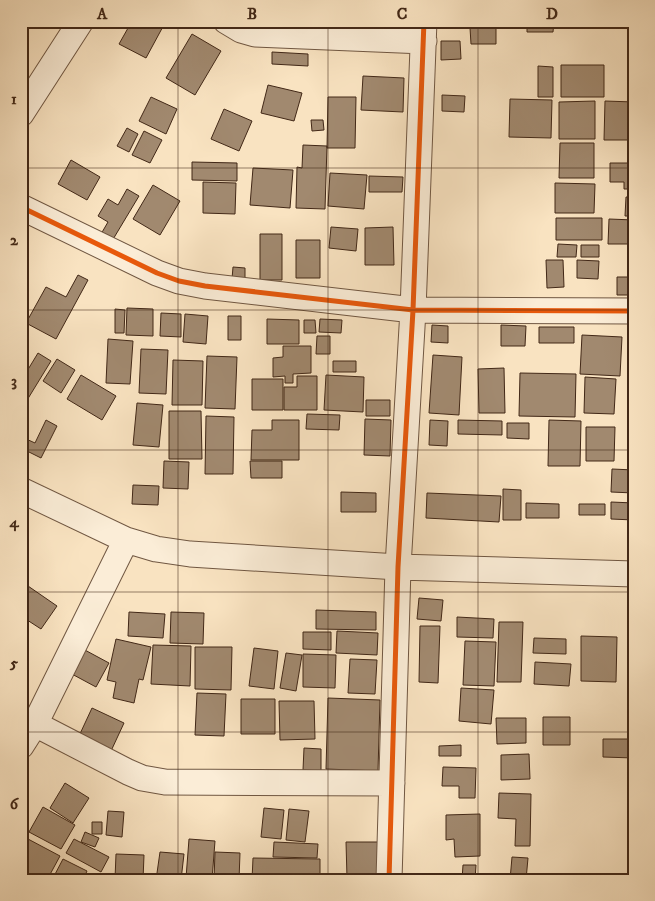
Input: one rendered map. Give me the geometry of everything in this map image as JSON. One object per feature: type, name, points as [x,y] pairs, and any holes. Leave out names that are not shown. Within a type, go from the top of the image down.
[{"type":"street","points":[[23,108],[80,21]]},
{"type":"street","points":[[226,21],[241,30],[255,34],[424,31],[413,310],[398,567],[389,880]]},
{"type":"street","points":[[21,207],[157,273],[179,281],[205,286],[413,310],[634,311]]},
{"type":"street","points":[[21,490],[126,540],[156,549],[190,554],[398,567],[634,574]]},
{"type":"street","points":[[21,746],[35,724],[126,540]]},
{"type":"street","points":[[35,724],[142,778],[165,782],[392,783]]},
{"type":"building","points":[[132,21],[166,21],[146,58],[119,44]]},
{"type":"building","points":[[527,21],[554,21],[553,32],[527,32]]},
{"type":"building","points":[[608,21],[634,21],[634,25],[608,24]]},
{"type":"building","points":[[496,27],[496,44],[471,44],[470,28]]},
{"type":"building","points":[[192,34],[221,51],[195,95],[166,78]]},
{"type":"building","points":[[441,41],[460,41],[461,59],[441,60]]},
{"type":"building","points":[[272,52],[308,54],[308,66],[272,64]]},
{"type":"building","points":[[561,65],[604,65],[604,97],[561,97]]},
{"type":"building","points":[[538,66],[553,67],[553,97],[538,97]]},
{"type":"building","points":[[363,76],[404,78],[403,112],[361,110]]},
{"type":"building","points":[[268,85],[302,93],[294,121],[261,113]]},
{"type":"building","points":[[442,95],[465,96],[464,112],[442,111]]},
{"type":"building","points":[[151,97],[177,109],[166,134],[139,121]]},
{"type":"building","points":[[328,97],[356,97],[355,148],[327,148]]},
{"type":"building","points":[[510,99],[552,100],[551,138],[509,137]]},
{"type":"building","points":[[595,101],[595,139],[559,139],[559,102]]},
{"type":"building","points":[[605,101],[634,102],[634,140],[604,140]]},
{"type":"building","points":[[224,109],[252,121],[239,151],[211,139]]},
{"type":"building","points":[[311,120],[323,120],[324,130],[312,131]]},
{"type":"building","points":[[127,128],[138,134],[129,152],[117,146]]},
{"type":"building","points":[[144,131],[162,140],[150,163],[132,155]]},
{"type":"building","points":[[560,143],[594,143],[594,178],[559,178]]},
{"type":"building","points":[[303,145],[327,146],[325,209],[296,208],[297,167],[302,168]]},
{"type":"building","points":[[71,160],[100,177],[87,200],[58,184]]},
{"type":"building","points":[[192,162],[237,163],[237,181],[192,180]]},
{"type":"building","points":[[610,163],[634,163],[634,189],[624,189],[624,182],[610,182]]},
{"type":"building","points":[[253,168],[293,170],[290,208],[250,205]]},
{"type":"building","points":[[330,173],[367,175],[364,209],[328,206]]},
{"type":"building","points":[[369,176],[403,177],[402,192],[369,192]]},
{"type":"building","points":[[203,182],[236,183],[235,214],[203,213]]},
{"type":"building","points":[[555,183],[595,184],[594,213],[555,213]]},
{"type":"building","points":[[153,185],[180,201],[160,235],[133,219]]},
{"type":"building","points":[[127,189],[139,196],[112,241],[101,234],[108,222],[98,216],[108,199],[118,205]]},
{"type":"building","points":[[626,197],[634,197],[634,216],[625,216]]},
{"type":"building","points":[[556,218],[602,218],[602,240],[556,240]]},
{"type":"building","points":[[609,219],[634,220],[634,244],[608,244]]},
{"type":"building","points":[[331,227],[358,229],[356,251],[329,248]]},
{"type":"building","points":[[393,227],[394,265],[365,265],[365,228]]},
{"type":"building","points":[[260,234],[282,234],[282,280],[260,280]]},
{"type":"building","points":[[296,240],[320,240],[320,278],[296,278]]},
{"type":"building","points":[[558,244],[577,245],[576,257],[557,257]]},
{"type":"building","points":[[581,245],[599,245],[599,257],[581,257]]},
{"type":"building","points":[[546,260],[563,260],[564,287],[547,288]]},
{"type":"building","points":[[577,260],[599,261],[598,279],[577,278]]},
{"type":"building","points":[[233,267],[245,268],[245,280],[232,279]]},
{"type":"building","points":[[78,275],[88,280],[56,339],[26,323],[46,287],[66,297]]},
{"type":"building","points":[[617,277],[634,277],[634,295],[617,295]]},
{"type":"building","points":[[127,308],[153,309],[153,336],[126,335]]},
{"type":"building","points":[[115,309],[125,310],[124,333],[115,333]]},
{"type":"building","points":[[161,313],[181,314],[181,337],[160,336]]},
{"type":"building","points":[[185,314],[208,316],[206,344],[183,342]]},
{"type":"building","points":[[228,316],[241,316],[241,340],[228,340]]},
{"type":"building","points":[[267,319],[299,320],[299,344],[267,344]]},
{"type":"building","points":[[320,319],[342,320],[341,333],[319,332]]},
{"type":"building","points":[[304,320],[315,320],[316,333],[304,333]]},
{"type":"building","points":[[432,325],[448,326],[448,343],[431,342]]},
{"type":"building","points":[[501,325],[526,326],[525,346],[501,346]]},
{"type":"building","points":[[539,327],[574,327],[574,343],[539,343]]},
{"type":"building","points":[[629,328],[634,328],[634,348],[628,348]]},
{"type":"building","points":[[582,335],[622,337],[620,376],[580,374]]},
{"type":"building","points":[[317,336],[330,336],[330,354],[316,354]]},
{"type":"building","points":[[108,339],[133,341],[130,384],[106,383]]},
{"type":"building","points":[[283,346],[311,346],[311,373],[293,374],[293,383],[285,383],[285,376],[273,377],[273,358],[283,357]]},
{"type":"building","points":[[141,349],[168,350],[166,394],[139,393]]},
{"type":"building","points":[[38,353],[51,361],[21,410],[21,381]]},
{"type":"building","points":[[433,355],[462,357],[459,415],[429,413]]},
{"type":"building","points":[[207,356],[237,357],[235,409],[205,408]]},
{"type":"building","points":[[57,359],[75,370],[61,393],[43,381]]},
{"type":"building","points":[[173,360],[203,361],[202,405],[172,405]]},
{"type":"building","points":[[21,361],[27,364],[21,373]]},
{"type":"building","points":[[333,361],[356,361],[356,372],[333,372]]},
{"type":"building","points":[[504,368],[505,413],[479,413],[478,369]]},
{"type":"building","points":[[520,373],[576,374],[575,417],[519,416]]},
{"type":"building","points":[[81,375],[116,396],[102,420],[67,399]]},
{"type":"building","points":[[326,375],[364,377],[363,412],[324,410]]},
{"type":"building","points":[[628,375],[634,375],[634,395],[628,395]]},
{"type":"building","points":[[297,376],[317,376],[317,410],[284,410],[284,387],[297,387]]},
{"type":"building","points":[[585,377],[616,379],[614,414],[584,413]]},
{"type":"building","points":[[252,379],[283,379],[283,410],[252,410]]},
{"type":"building","points":[[366,400],[390,400],[390,416],[366,416]]},
{"type":"building","points":[[137,403],[163,405],[159,447],[133,445]]},
{"type":"building","points":[[169,411],[201,411],[202,459],[169,459]]},
{"type":"building","points":[[307,414],[340,415],[339,430],[306,429]]},
{"type":"building","points":[[206,416],[234,417],[233,474],[205,474]]},
{"type":"building","points":[[365,419],[391,420],[390,456],[364,455]]},
{"type":"building","points":[[46,420],[57,426],[41,458],[21,448],[21,443],[24,438],[35,443]]},
{"type":"building","points":[[272,420],[299,420],[299,460],[251,460],[252,430],[272,430]]},
{"type":"building","points":[[430,420],[448,421],[447,446],[429,445]]},
{"type":"building","points":[[458,420],[502,421],[502,435],[458,434]]},
{"type":"building","points":[[549,420],[581,421],[580,466],[548,466]]},
{"type":"building","points":[[507,423],[529,423],[529,439],[507,438]]},
{"type":"building","points":[[586,427],[615,427],[614,461],[586,461]]},
{"type":"building","points":[[164,461],[189,462],[188,489],[163,488]]},
{"type":"building","points":[[250,461],[282,461],[282,478],[251,478]]},
{"type":"building","points":[[612,469],[634,470],[634,493],[611,492]]},
{"type":"building","points":[[133,485],[159,486],[158,505],[132,504]]},
{"type":"building","points":[[503,489],[521,490],[521,520],[503,520]]},
{"type":"building","points":[[341,492],[376,493],[376,512],[341,512]]},
{"type":"building","points":[[427,493],[501,496],[499,522],[426,518]]},
{"type":"building","points":[[611,502],[634,503],[634,520],[611,519]]},
{"type":"building","points":[[526,503],[559,504],[559,518],[526,518]]},
{"type":"building","points":[[579,504],[605,504],[605,515],[579,515]]},
{"type":"building","points":[[28,586],[57,606],[41,629],[21,616],[21,595]]},
{"type":"building","points":[[419,598],[443,600],[441,621],[417,619]]},
{"type":"building","points":[[316,610],[376,612],[376,630],[316,629]]},
{"type":"building","points":[[129,612],[165,614],[163,638],[128,636]]},
{"type":"building","points":[[171,612],[204,613],[203,644],[170,643]]},
{"type":"building","points":[[632,616],[634,616],[634,651],[629,651]]},
{"type":"building","points":[[457,617],[494,619],[493,638],[457,637]]},
{"type":"building","points":[[499,622],[523,622],[521,682],[497,682]]},
{"type":"building","points":[[420,626],[440,626],[438,683],[419,682]]},
{"type":"building","points":[[337,631],[378,633],[377,655],[336,653]]},
{"type":"building","points":[[303,632],[331,632],[331,650],[303,649]]},
{"type":"building","points":[[581,636],[617,637],[616,682],[581,681]]},
{"type":"building","points":[[534,638],[566,639],[566,654],[533,653]]},
{"type":"building","points":[[116,639],[151,647],[143,680],[139,679],[134,703],[113,698],[116,682],[107,680]]},
{"type":"building","points":[[465,641],[496,642],[494,686],[463,685]]},
{"type":"building","points":[[153,645],[191,646],[190,686],[151,684]]},
{"type":"building","points":[[195,647],[232,647],[231,690],[195,689]]},
{"type":"building","points":[[254,648],[278,651],[274,689],[249,686]]},
{"type":"building","points":[[83,649],[109,663],[96,687],[70,673]]},
{"type":"building","points":[[286,653],[302,655],[296,691],[280,688]]},
{"type":"building","points":[[303,654],[336,655],[335,688],[303,687]]},
{"type":"building","points":[[350,659],[377,660],[375,694],[348,693]]},
{"type":"building","points":[[535,662],[571,664],[569,686],[534,684]]},
{"type":"building","points":[[632,672],[634,672],[634,692],[632,692]]},
{"type":"building","points":[[461,688],[494,690],[491,724],[459,721]]},
{"type":"building","points":[[197,693],[226,694],[224,736],[195,735]]},
{"type":"building","points":[[328,698],[380,700],[378,771],[326,769]]},
{"type":"building","points":[[241,699],[275,699],[275,734],[241,734]]},
{"type":"building","points":[[279,701],[314,701],[315,739],[280,740]]},
{"type":"building","points":[[92,708],[124,723],[111,751],[79,736]]},
{"type":"building","points":[[631,708],[634,708],[634,733],[631,733]]},
{"type":"building","points":[[543,717],[570,717],[570,745],[543,745]]},
{"type":"building","points":[[496,718],[526,718],[526,743],[497,744]]},
{"type":"building","points":[[603,739],[634,739],[634,758],[603,757]]},
{"type":"building","points":[[461,745],[461,756],[439,756],[439,746]]},
{"type":"building","points":[[304,748],[321,749],[321,771],[303,770]]},
{"type":"building","points":[[529,754],[530,779],[501,780],[501,755]]},
{"type":"building","points":[[443,767],[476,768],[475,798],[459,798],[459,786],[442,786]]},
{"type":"building","points":[[65,783],[89,798],[73,823],[50,808]]},
{"type":"building","points":[[499,793],[531,794],[530,846],[515,846],[516,819],[498,818]]},
{"type":"building","points":[[43,807],[75,825],[61,849],[29,832]]},
{"type":"building","points":[[264,808],[284,810],[281,839],[261,837]]},
{"type":"building","points":[[289,809],[309,811],[305,842],[286,840]]},
{"type":"building","points":[[108,811],[124,812],[122,837],[106,835]]},
{"type":"building","points":[[480,814],[480,856],[455,857],[454,839],[446,840],[446,815]]},
{"type":"building","points":[[21,817],[28,821],[21,833]]},
{"type":"building","points":[[92,822],[102,822],[102,834],[92,834]]},
{"type":"building","points":[[85,832],[99,838],[95,847],[81,842]]},
{"type":"building","points":[[28,839],[60,856],[47,880],[31,880],[21,874],[21,852]]},
{"type":"building","points":[[74,839],[109,857],[101,872],[66,853]]},
{"type":"building","points":[[189,839],[215,841],[212,880],[186,878]]},
{"type":"building","points":[[274,842],[318,844],[317,858],[273,857]]},
{"type":"building","points":[[346,842],[379,842],[380,878],[347,878]]},
{"type":"building","points":[[160,852],[184,854],[181,880],[156,880]]},
{"type":"building","points":[[215,852],[240,853],[239,880],[214,880]]},
{"type":"building","points":[[116,854],[144,855],[143,880],[115,879]]},
{"type":"building","points":[[512,857],[528,858],[526,880],[510,880]]},
{"type":"building","points":[[253,858],[320,859],[320,880],[252,880]]},
{"type":"building","points":[[63,859],[87,871],[83,880],[52,880]]},
{"type":"building","points":[[463,865],[476,865],[475,880],[462,880]]},
{"type":"cycle path","points":[[389,880],[398,567],[413,310],[424,21]]},
{"type":"cycle path","points":[[21,207],[157,273],[179,281],[205,286],[413,310],[634,311]]}]
